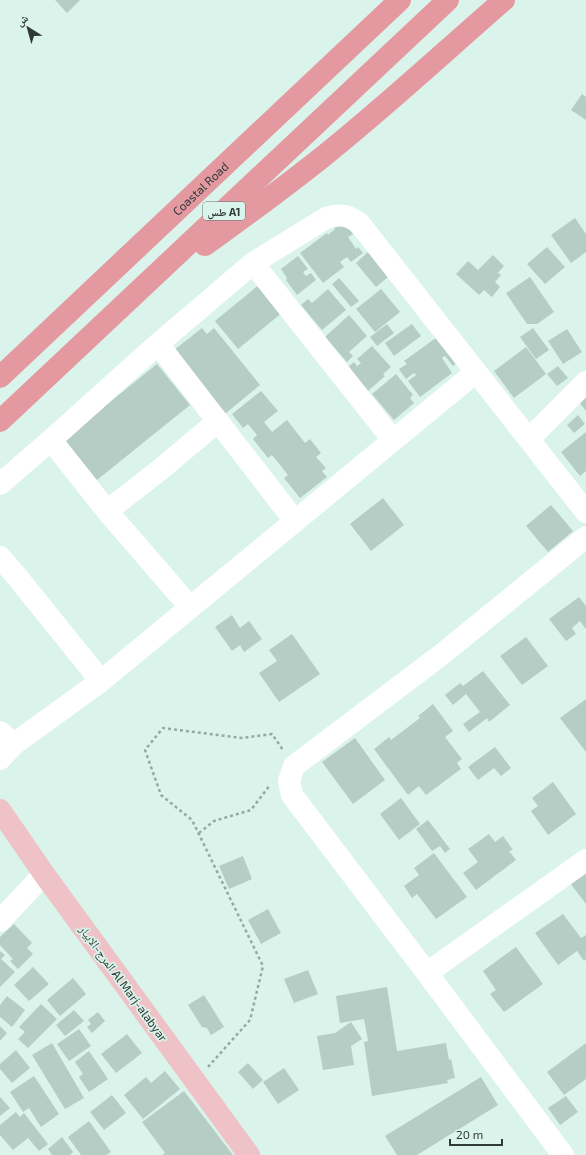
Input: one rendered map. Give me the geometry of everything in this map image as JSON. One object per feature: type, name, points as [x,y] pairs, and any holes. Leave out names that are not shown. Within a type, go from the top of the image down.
[{"type":"highway","name":"Coastal Road","points":[[0,376],[400,0]]},
{"type":"highway","name":"طس A1","points":[[0,421],[448,0]]},
{"type":"highway","points":[[149,282],[207,244],[321,159],[504,0]]},
{"type":"main road","name":"المرج-الابيار Al Marj-alabyar","points":[[0,810],[44,874],[249,1155]]},
{"type":"street","points":[[0,484],[158,344],[253,263],[326,218],[337,215],[348,216],[359,223],[586,512]]},
{"type":"street","points":[[253,263],[393,440]]},
{"type":"street","points":[[158,344],[295,521]]},
{"type":"street","points":[[5,745],[101,681],[476,372]]},
{"type":"street","points":[[529,439],[586,382]]},
{"type":"street","points":[[107,511],[162,468],[218,421]]},
{"type":"street","points":[[51,440],[107,511],[190,607]]},
{"type":"street","points":[[563,1155],[292,795],[289,782],[294,766],[441,655],[586,537]]},
{"type":"street","points":[[0,557],[101,681]]},
{"type":"street","points":[[427,973],[586,860]]},
{"type":"street","points":[[0,921],[44,874]]},
{"type":"path","points":[[193,1078],[205,1069],[250,1020],[263,966],[192,820],[161,795],[145,750],[163,728],[242,738],[272,734],[294,766]]},
{"type":"path","points":[[199,833],[214,821],[251,810],[271,783]]},
{"type":"building","points":[[55,0],[80,0],[67,13]]},
{"type":"building","points":[[582,94],[586,97],[586,120],[571,110]]},
{"type":"building","points":[[575,218],[586,234],[586,252],[571,263],[551,235]]},
{"type":"building","points":[[343,221],[353,234],[348,237],[356,249],[358,247],[363,253],[351,262],[347,257],[340,262],[344,267],[323,283],[300,253],[327,233],[328,235],[335,229],[334,227]]},
{"type":"building","points":[[547,247],[565,267],[545,284],[527,264]]},
{"type":"building","points":[[368,252],[388,277],[376,287],[356,263]]},
{"type":"building","points":[[493,255],[504,266],[498,273],[501,275],[495,282],[500,287],[492,297],[484,290],[479,295],[456,274],[468,261],[478,270]]},
{"type":"building","points":[[298,256],[308,269],[303,272],[306,276],[311,273],[316,280],[297,295],[286,280],[287,278],[281,269]]},
{"type":"building","points":[[530,277],[554,312],[537,324],[527,324],[506,293]]},
{"type":"building","points":[[339,278],[359,301],[351,307],[332,284]]},
{"type":"building","points":[[260,284],[283,312],[238,349],[215,321]]},
{"type":"building","points":[[328,289],[346,310],[322,330],[301,305],[308,299],[312,303]]},
{"type":"building","points":[[381,289],[400,312],[375,332],[356,309]]},
{"type":"building","points":[[349,315],[367,336],[349,352],[353,356],[347,362],[325,337]]},
{"type":"building","points":[[387,324],[394,333],[377,346],[370,337]]},
{"type":"building","points":[[412,324],[421,336],[394,356],[385,343]]},
{"type":"building","points":[[202,328],[207,334],[214,328],[260,385],[220,418],[169,354]]},
{"type":"building","points":[[533,328],[549,350],[536,359],[520,337]]},
{"type":"building","points":[[567,329],[582,352],[563,364],[548,341]]},
{"type":"building","points":[[440,335],[459,361],[453,366],[445,356],[442,358],[452,373],[420,397],[408,381],[416,375],[414,373],[406,379],[399,369],[407,364],[404,361]]},
{"type":"building","points":[[372,346],[391,367],[383,374],[385,376],[368,391],[348,367],[354,362],[357,366],[361,363],[357,359]]},
{"type":"building","points":[[526,347],[546,374],[514,398],[494,371]]},
{"type":"building","points":[[157,364],[190,405],[97,480],[64,439]]},
{"type":"building","points":[[558,366],[568,378],[557,386],[547,374]]},
{"type":"building","points":[[396,374],[413,395],[410,398],[414,403],[394,420],[372,394]]},
{"type":"building","points":[[261,391],[278,411],[264,422],[272,432],[287,420],[305,443],[310,439],[321,453],[316,457],[326,468],[322,471],[327,477],[300,498],[284,478],[288,475],[272,455],[268,458],[253,439],[257,435],[248,424],[243,428],[232,414]]},
{"type":"building","points":[[586,396],[586,411],[579,402]]},
{"type":"building","points":[[578,415],[585,424],[574,433],[567,425]]},
{"type":"building","points":[[586,432],[586,471],[580,476],[561,452]]},
{"type":"building","points":[[383,498],[404,525],[371,551],[350,524]]},
{"type":"building","points":[[551,505],[573,531],[548,552],[526,526]]},
{"type":"building","points":[[579,597],[586,606],[586,629],[580,621],[572,628],[576,634],[566,641],[549,619]]},
{"type":"building","points":[[232,615],[240,628],[249,621],[262,639],[244,652],[240,645],[232,651],[215,627]]},
{"type":"building","points":[[292,634],[320,674],[279,702],[259,673],[277,661],[269,650]]},
{"type":"building","points":[[526,637],[548,666],[522,685],[500,656]]},
{"type":"building","points":[[483,671],[510,705],[489,722],[487,718],[469,732],[463,724],[480,712],[466,694],[453,705],[445,695],[460,683],[463,686]]},
{"type":"building","points":[[586,699],[586,752],[560,718]]},
{"type":"building","points":[[433,704],[453,731],[445,737],[462,759],[457,763],[461,769],[426,795],[419,786],[408,795],[374,749],[389,737],[391,740],[420,718],[418,716]]},
{"type":"building","points":[[355,738],[385,780],[353,804],[322,762]]},
{"type":"building","points":[[495,747],[511,768],[501,776],[494,768],[478,780],[468,767]]},
{"type":"building","points":[[553,782],[576,814],[548,835],[531,811],[538,806],[532,798]]},
{"type":"building","points":[[401,798],[420,824],[399,840],[380,814]]},
{"type":"building","points":[[428,820],[450,849],[445,853],[440,846],[432,851],[416,829]]},
{"type":"building","points":[[489,834],[495,842],[503,836],[513,850],[509,851],[516,860],[476,890],[463,873],[478,862],[468,849]]},
{"type":"building","points":[[434,853],[467,897],[436,919],[417,894],[412,898],[404,886],[419,875],[414,868]]},
{"type":"building","points":[[243,856],[252,879],[229,889],[219,866]]},
{"type":"building","points":[[586,872],[586,904],[570,883]]},
{"type":"building","points":[[268,909],[281,933],[261,944],[248,920]]},
{"type":"building","points":[[563,914],[581,938],[586,935],[586,959],[584,961],[577,951],[558,965],[535,933]]},
{"type":"building","points":[[14,924],[32,943],[27,948],[33,954],[18,969],[10,961],[13,959],[0,945],[0,937]]},
{"type":"building","points":[[516,947],[543,984],[504,1012],[490,994],[496,990],[483,971]]},
{"type":"building","points":[[0,951],[5,955],[1,959],[15,972],[0,987]]},
{"type":"building","points":[[33,967],[49,984],[29,1001],[14,985]]},
{"type":"building","points":[[308,970],[318,994],[294,1003],[284,979]]},
{"type":"building","points":[[73,978],[86,994],[60,1016],[47,1000]]},
{"type":"building","points":[[387,987],[397,1051],[446,1043],[449,1060],[451,1059],[455,1078],[447,1080],[448,1083],[372,1096],[364,1042],[368,1041],[364,1019],[340,1023],[336,996]]},
{"type":"building","points":[[204,995],[224,1027],[211,1035],[207,1028],[202,1027],[188,1005]]},
{"type":"building","points":[[7,996],[25,1010],[12,1027],[0,1017],[0,1005]]},
{"type":"building","points":[[41,1004],[57,1019],[28,1048],[18,1039],[25,1032],[19,1027]]},
{"type":"building","points":[[74,1010],[84,1021],[65,1036],[56,1025]]},
{"type":"building","points":[[98,1012],[105,1021],[92,1033],[87,1027],[91,1024],[88,1020]]},
{"type":"building","points":[[351,1022],[362,1039],[351,1046],[354,1065],[323,1070],[317,1036],[335,1033]]},
{"type":"building","points":[[0,1026],[7,1033],[0,1041]]},
{"type":"building","points":[[79,1029],[91,1046],[69,1061],[57,1044]]},
{"type":"building","points":[[127,1034],[142,1053],[116,1073],[101,1054]]},
{"type":"building","points":[[52,1043],[84,1098],[65,1109],[32,1055]]},
{"type":"building","points":[[586,1043],[586,1079],[564,1095],[547,1072]]},
{"type":"building","points":[[16,1050],[30,1068],[12,1083],[0,1069],[0,1064]]},
{"type":"building","points":[[89,1051],[108,1079],[89,1092],[79,1077],[83,1074],[75,1062]]},
{"type":"building","points":[[248,1063],[263,1080],[253,1089],[238,1072]]},
{"type":"building","points":[[284,1068],[299,1090],[278,1104],[263,1082]]},
{"type":"building","points":[[165,1071],[180,1089],[143,1119],[124,1095],[146,1077],[151,1083]]},
{"type":"building","points":[[34,1076],[59,1114],[41,1127],[29,1108],[23,1112],[10,1092]]},
{"type":"building","points":[[481,1077],[498,1105],[417,1155],[397,1155],[385,1136]]},
{"type":"building","points":[[184,1091],[233,1155],[162,1155],[165,1153],[142,1122]]},
{"type":"building","points":[[112,1095],[126,1113],[104,1130],[90,1112]]},
{"type":"building","points":[[566,1096],[578,1112],[560,1125],[548,1108]]},
{"type":"building","points":[[0,1097],[10,1108],[0,1116]]},
{"type":"building","points":[[16,1112],[20,1117],[24,1113],[48,1144],[39,1151],[28,1138],[13,1150],[0,1135],[0,1125]]},
{"type":"building","points":[[89,1121],[111,1152],[106,1155],[81,1155],[68,1137]]},
{"type":"building","points":[[62,1137],[73,1152],[70,1155],[52,1155],[48,1149]]}]
